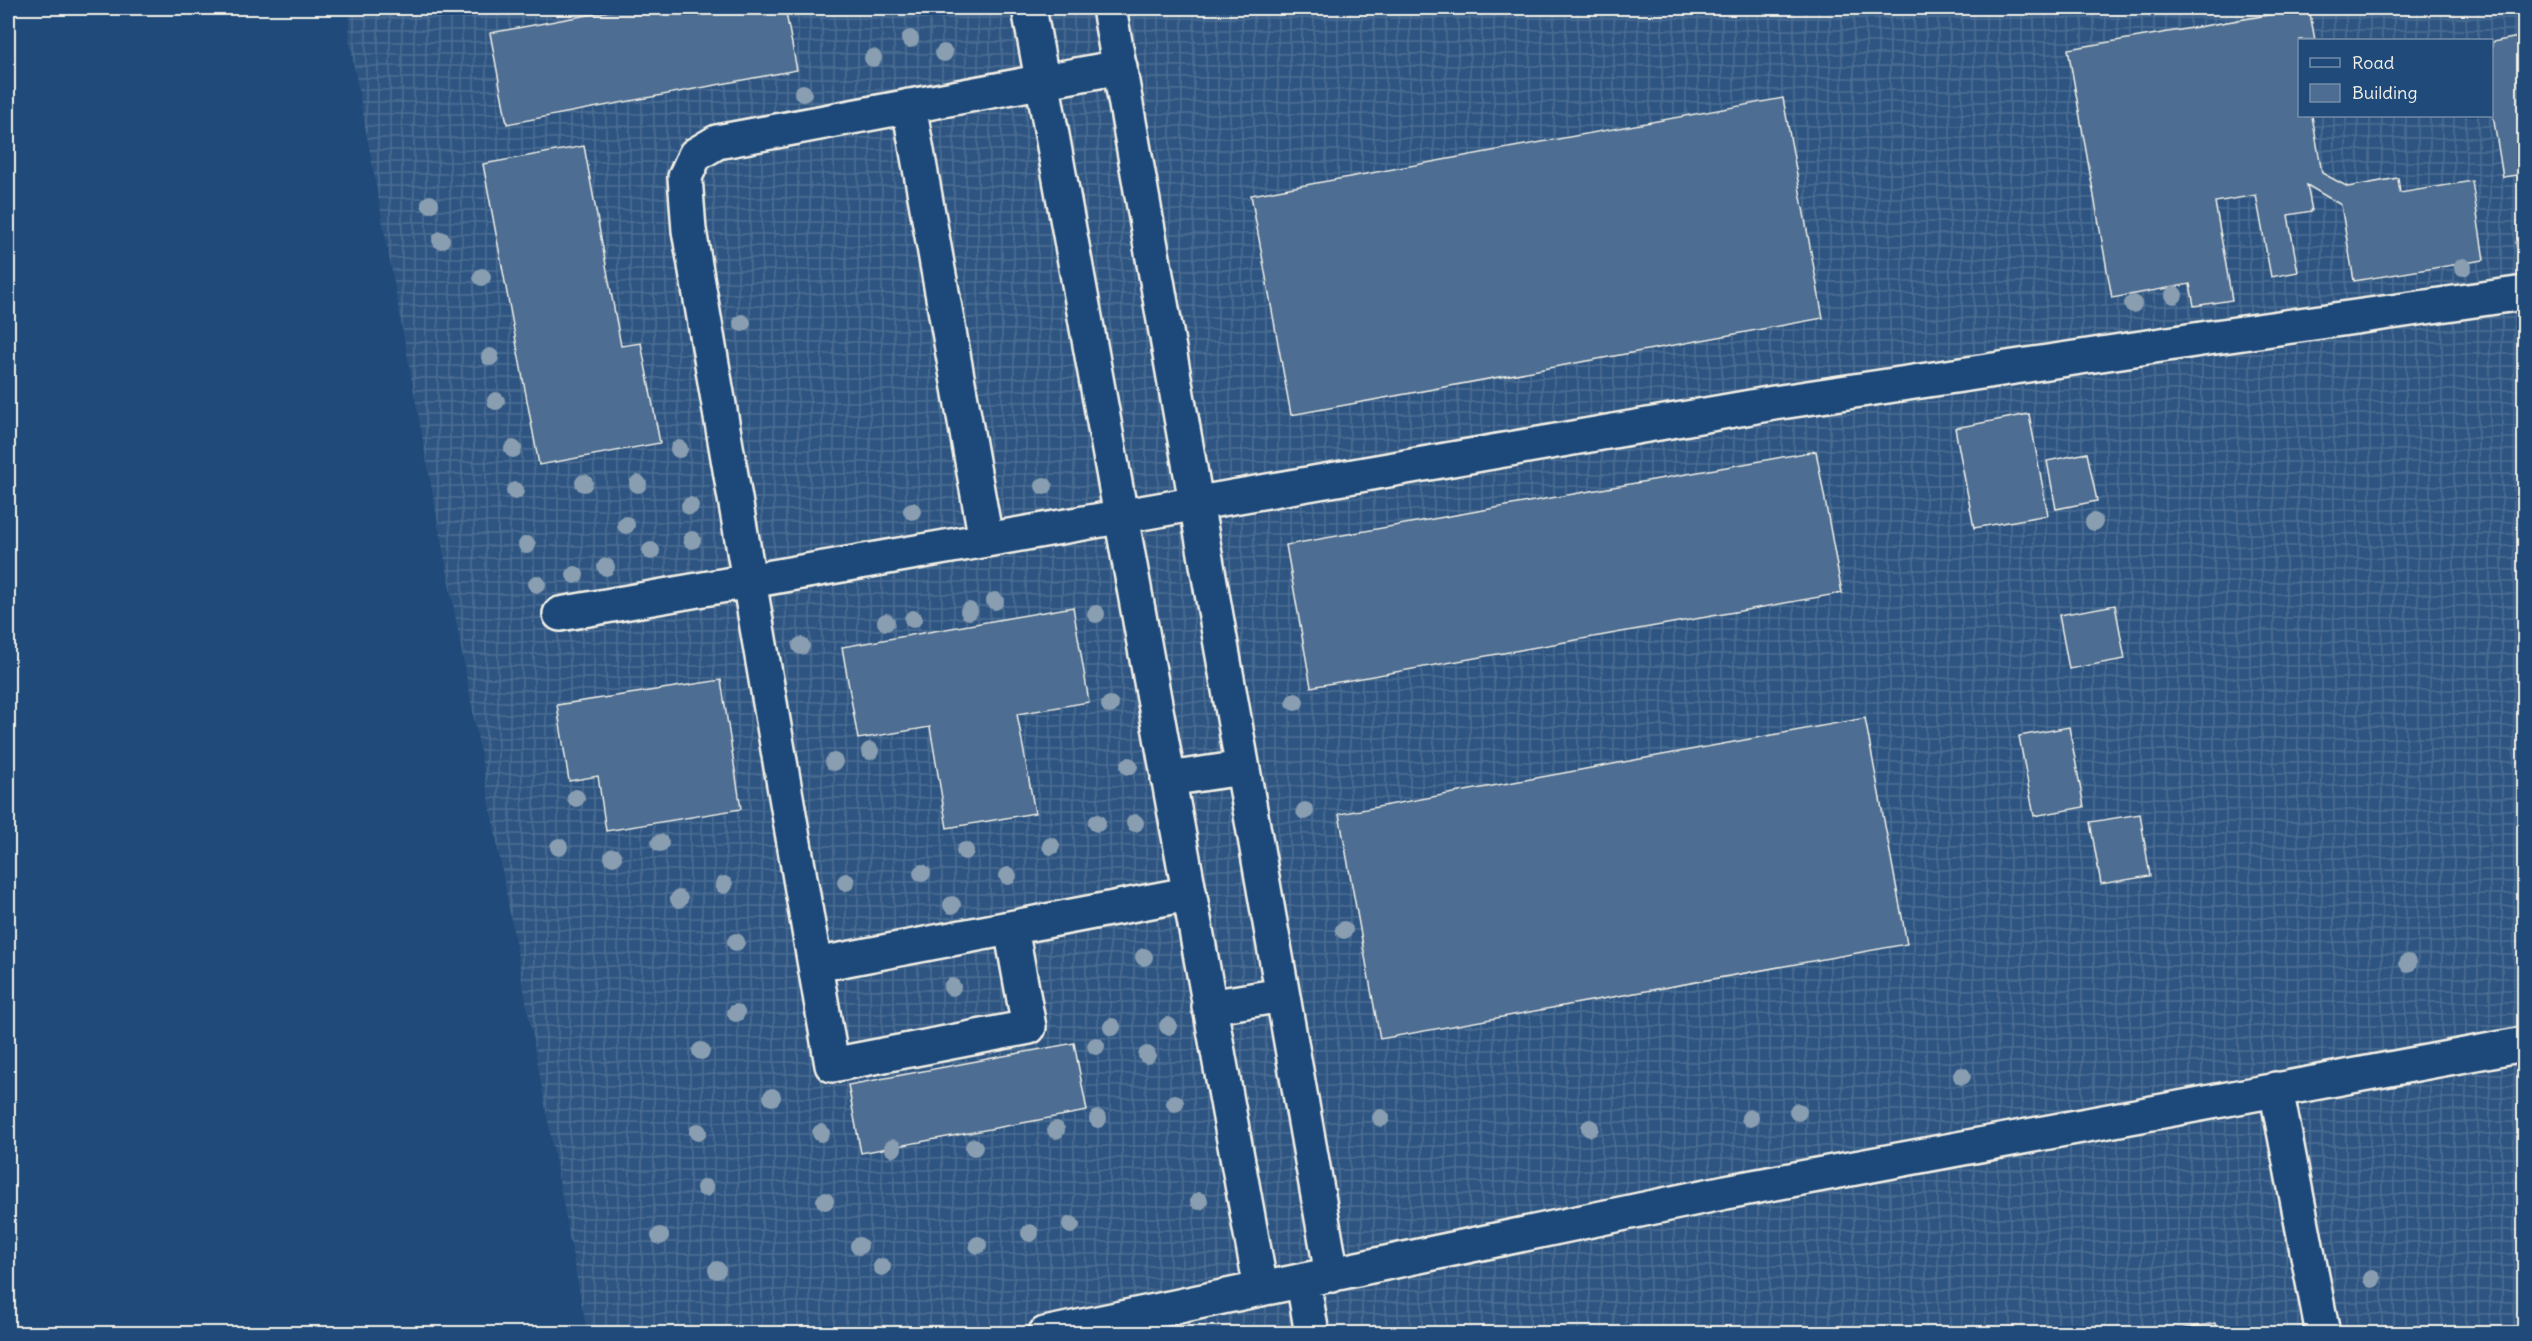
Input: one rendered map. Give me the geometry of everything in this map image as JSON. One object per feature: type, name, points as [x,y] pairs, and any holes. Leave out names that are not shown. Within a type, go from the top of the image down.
[{"type":"lane","points":[[1029,8],[1261,1289]]},
{"type":"lane","points":[[1109,8],[1282,995],[1317,1278],[1312,1334]]},
{"type":"lane","points":[[1011,928],[1029,1027],[832,1065],[689,230],[685,177],[695,156],[717,142],[1120,67]]},
{"type":"lane","points":[[909,106],[986,540]]},
{"type":"lane","points":[[560,614],[1774,403],[2196,339],[2524,293]]},
{"type":"lane","points":[[1168,779],[1242,768]]},
{"type":"lane","points":[[815,965],[1188,894]]},
{"type":"lane","points":[[1209,1007],[1282,995]]},
{"type":"lane","points":[[1045,1334],[1726,1192],[2524,1044]]},
{"type":"lane","points":[[2276,1089],[2323,1334]]},
{"type":"shaded area","points":[[351,8],[2524,8],[2524,1333],[587,1333],[349,39]]},
{"type":"building","points":[[626,8],[785,8],[797,70],[507,124],[490,33]]},
{"type":"building","points":[[2309,8],[2315,39],[2298,39],[2298,117],[2312,117],[2322,173],[2348,187],[2398,178],[2400,193],[2472,181],[2484,260],[2354,281],[2341,205],[2307,185],[2312,211],[2288,215],[2298,272],[2271,277],[2256,195],[2215,202],[2232,300],[2194,306],[2190,284],[2112,298],[2068,49]]},
{"type":"building","points":[[2524,36],[2524,174],[2503,177],[2493,115],[2493,42]]},
{"type":"building","points":[[1783,98],[1823,318],[1291,415],[1251,195]]},
{"type":"building","points":[[584,146],[621,346],[641,343],[660,443],[539,465],[483,164]]},
{"type":"building","points":[[2524,240],[2524,273],[2523,274],[2516,242]]},
{"type":"building","points":[[2029,414],[2048,515],[1974,528],[1955,428]]},
{"type":"building","points":[[1816,451],[1842,593],[1311,687],[1286,545]]},
{"type":"building","points":[[2087,453],[2097,501],[2056,509],[2047,461]]},
{"type":"building","points":[[2115,605],[2125,659],[2069,669],[2059,615]]},
{"type":"building","points":[[1073,607],[1089,702],[1017,714],[1035,813],[947,828],[930,727],[858,739],[842,647]]},
{"type":"building","points":[[721,680],[741,809],[606,831],[598,776],[569,781],[557,705]]},
{"type":"building","points":[[1865,718],[1907,944],[1380,1039],[1339,814]]},
{"type":"building","points":[[2069,727],[2084,807],[2034,816],[2019,736]]},
{"type":"building","points":[[2140,814],[2150,876],[2101,884],[2090,822]]},
{"type":"building","points":[[1074,1043],[1087,1111],[861,1153],[848,1085]]},
{"type":"building","points":[[2215,1323],[2217,1334],[2152,1334]]}]
